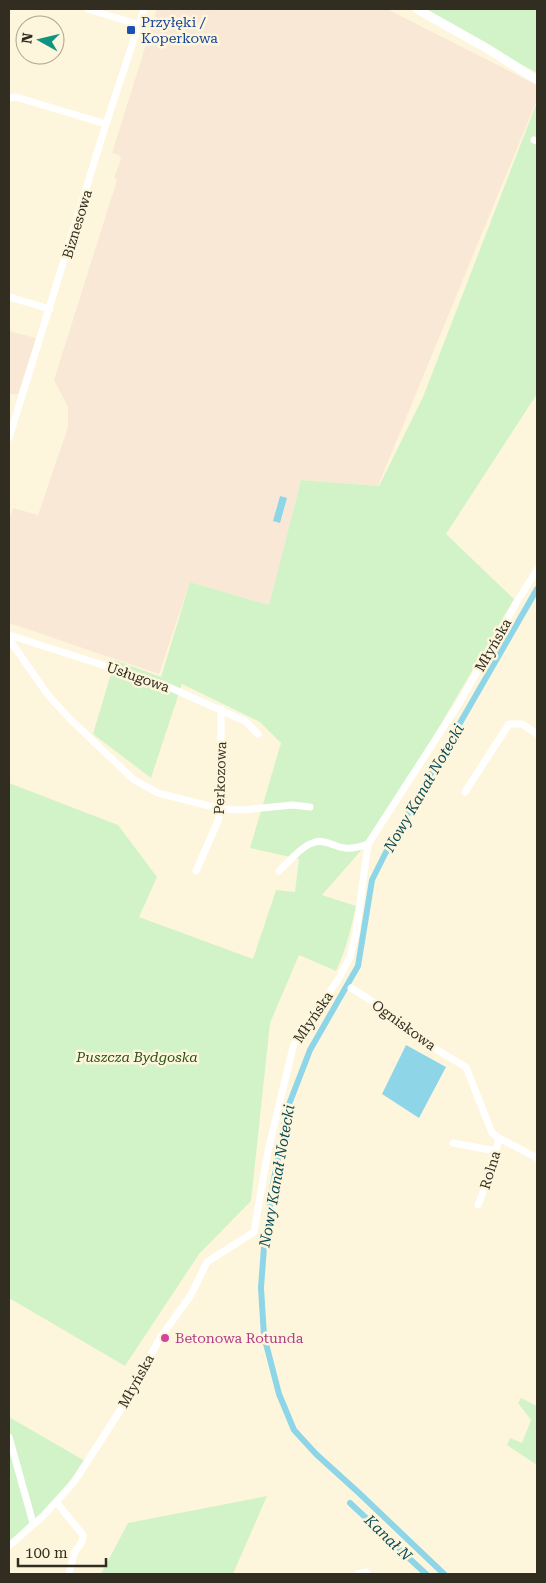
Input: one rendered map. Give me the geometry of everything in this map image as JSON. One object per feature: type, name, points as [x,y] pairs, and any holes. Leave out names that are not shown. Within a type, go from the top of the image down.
[{"type":"street","points":[[88,9],[139,24]]},
{"type":"street","name":"Biznesowa","points":[[9,438],[106,124],[144,9]]},
{"type":"street","points":[[417,9],[488,49],[537,80]]},
{"type":"street","points":[[9,98],[16,97],[106,124]]},
{"type":"street","points":[[9,297],[50,308]]},
{"type":"street","name":"Młyńska","points":[[9,1546],[34,1524],[74,1482],[123,1406],[160,1338],[191,1295],[207,1262],[254,1232],[268,1151],[293,1047],[305,1026],[338,980],[350,956],[356,933],[368,844],[461,700],[537,570]]},
{"type":"street","points":[[9,637],[48,695],[69,718],[133,779],[158,793],[221,809],[242,810],[294,805],[310,807]]},
{"type":"street","name":"Usługowa","points":[[9,637],[162,684],[246,721],[258,734]]},
{"type":"street","name":"Perkozowa","points":[[196,871],[218,821],[221,809],[221,709]]},
{"type":"street","points":[[465,792],[509,724],[522,724],[537,734]]},
{"type":"street","points":[[279,871],[306,846],[317,841],[323,841],[343,848],[355,848],[368,844]]},
{"type":"street","name":"Ogniskowa","points":[[351,988],[372,1001],[420,1040],[466,1067],[492,1133],[501,1138]]},
{"type":"street","points":[[501,1138],[537,1158]]},
{"type":"street","name":"Rolna","points":[[478,1205],[501,1138]]},
{"type":"street","points":[[453,1143],[496,1151]]},
{"type":"street","points":[[9,1437],[34,1524]]},
{"type":"street","points":[[56,1502],[83,1535],[82,1542],[74,1554],[69,1574]]},
{"type":"street","points":[[358,1574],[366,1572],[368,1574]]},
{"type":"shaded area","points":[[157,9],[387,9],[537,85],[537,100],[378,486],[301,480],[269,605],[190,582],[159,674],[9,623],[9,520],[13,508],[38,515],[68,427],[68,407],[54,380],[117,180],[114,178],[121,159],[119,155],[112,153]]},
{"type":"shaded area","points":[[9,331],[36,338],[18,394],[9,394]]},
{"type":"green space","points":[[420,9],[537,9],[537,73]]},
{"type":"green space","name":"Puszcza Bydgoska","points":[[537,102],[537,394],[446,534],[514,599],[379,830],[322,895],[356,906],[354,915],[336,971],[299,955],[270,1023],[251,1201],[199,1254],[125,1366],[9,1298],[9,783],[118,825],[157,877],[139,917],[253,959],[276,890],[295,892],[299,859],[250,848],[281,743],[260,722],[182,684],[151,778],[93,734],[115,660],[161,677],[190,582],[269,605],[301,480],[379,486],[423,397]]},
{"type":"green space","points":[[521,1398],[537,1406],[537,1465],[507,1445],[510,1438],[522,1443],[531,1420],[518,1403]]},
{"type":"green space","points":[[9,1417],[85,1461],[43,1516],[28,1524],[9,1543]]},
{"type":"green space","points":[[267,1496],[233,1574],[101,1574],[128,1523]]},
{"type":"water","points":[[280,496],[287,498],[280,523],[273,521]]},
{"type":"water","points":[[406,1045],[446,1067],[419,1118],[382,1094]]},
{"type":"waterway","name":"Nowy Kanał Notecki","points":[[444,1574],[316,1454],[294,1430],[279,1394],[264,1336],[261,1288],[264,1247],[273,1184],[288,1107],[310,1050],[358,966],[372,880],[387,850],[537,589]]},
{"type":"waterway","name":"Kanał N","points":[[350,1503],[426,1574]]},
{"type":"place","name":"Przyłęki / Koperkowa","points":[[131,30]]},
{"type":"place","name":"Betonowa Rotunda","points":[[165,1338]]}]
